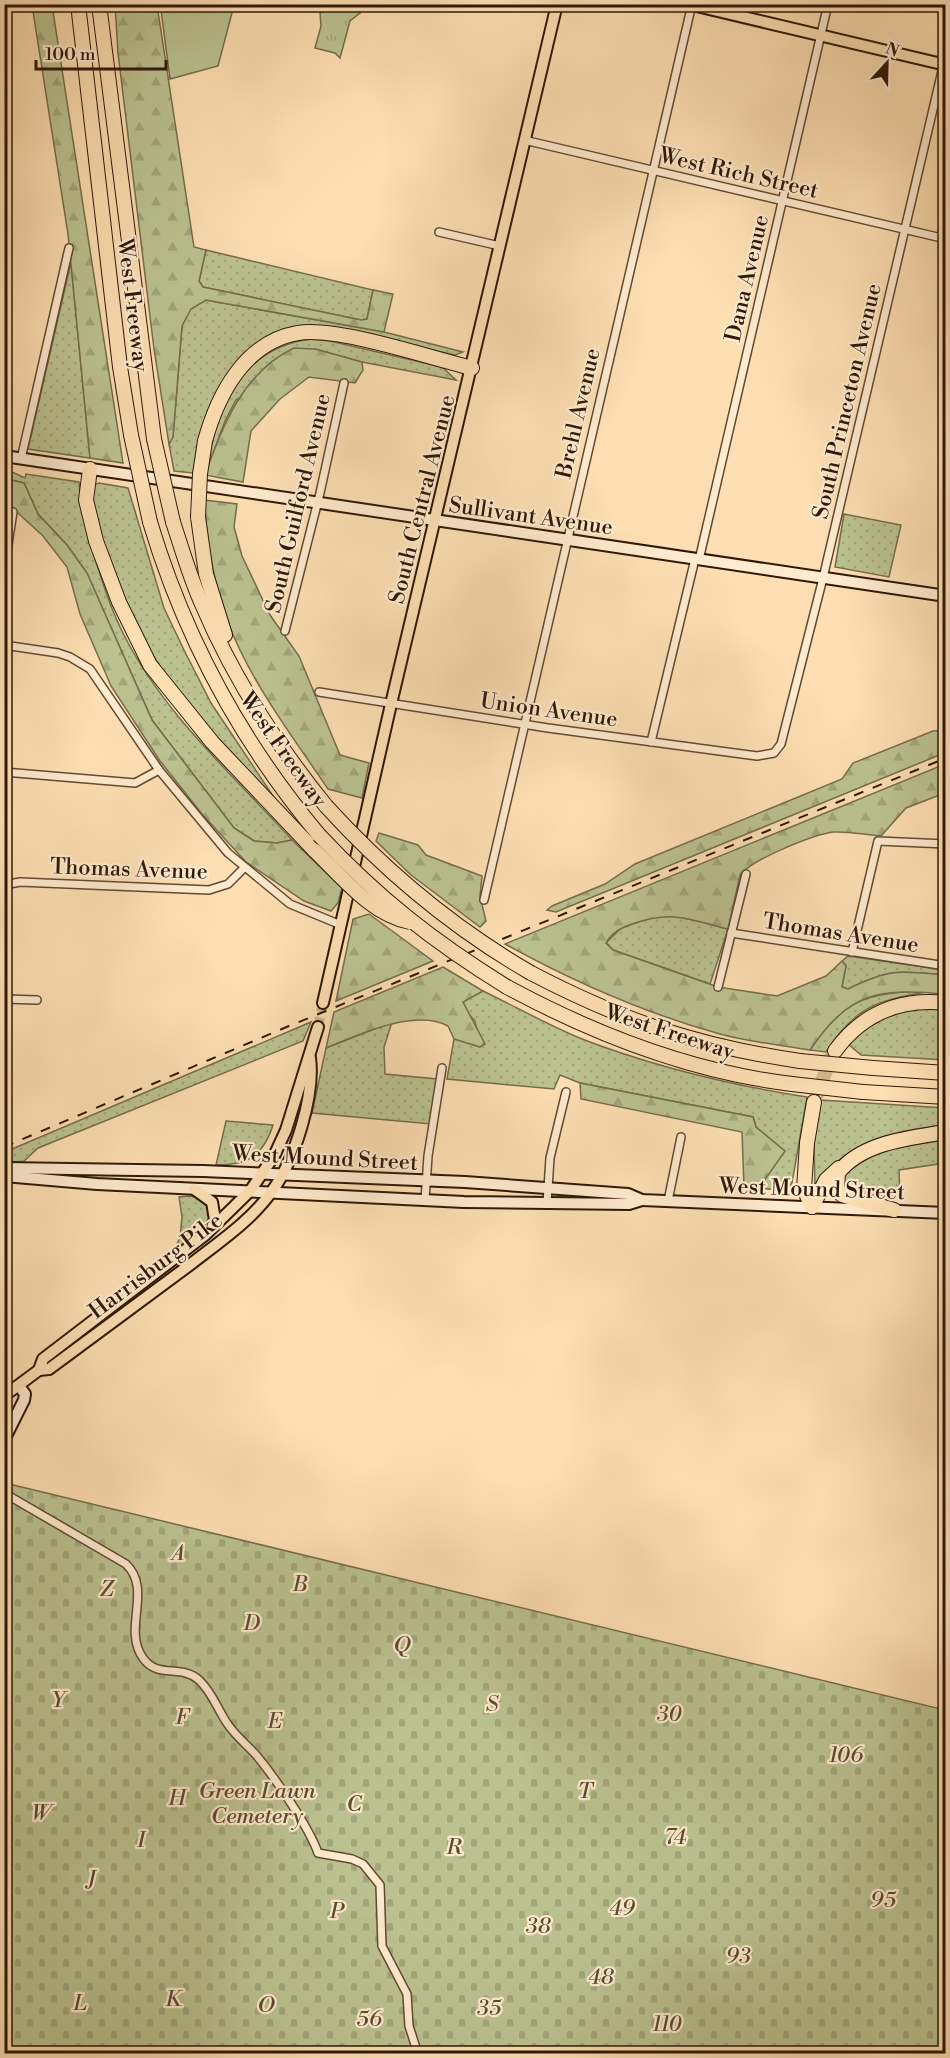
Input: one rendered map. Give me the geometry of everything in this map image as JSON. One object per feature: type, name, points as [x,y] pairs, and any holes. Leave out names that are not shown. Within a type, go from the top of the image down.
[{"type":"highway","name":"West Freeway","points":[[78,4],[120,367],[131,435],[150,522],[180,612],[219,693],[268,770],[319,836],[358,875],[438,943],[507,987],[578,1023],[644,1049],[705,1067],[792,1084],[863,1092],[945,1097]]},
{"type":"highway","name":"West Freeway","points":[[99,4],[154,439],[173,522],[202,604],[238,677],[271,735],[326,807],[374,857],[434,909],[531,973],[627,1018],[688,1040],[751,1054],[800,1061],[945,1073]]},
{"type":"highway","points":[[238,677],[210,591],[198,517],[200,474],[205,441],[211,417],[230,380],[266,345],[299,333],[334,334],[472,368]]},
{"type":"highway","points":[[90,469],[86,500],[96,541],[119,603],[150,665],[212,742],[315,851],[353,888],[392,919],[412,922]]},
{"type":"highway","points":[[835,1051],[854,1027],[876,1012],[904,1004],[945,1003]]},
{"type":"highway","points":[[812,1208],[804,1189],[814,1102]]},
{"type":"highway","points":[[812,1208],[826,1180],[845,1165],[876,1147],[945,1132]]},
{"type":"highway","points":[[845,1165],[836,1181],[842,1196],[894,1210]]},
{"type":"main road","name":"South Central Avenue","points":[[323,1003],[556,4]]},
{"type":"main road","points":[[690,5],[820,36],[945,61]]},
{"type":"main road","name":"Sullivant Avenue","points":[[4,456],[945,596]]},
{"type":"main road","points":[[261,1174],[274,1155],[286,1130],[318,1027]]},
{"type":"main road","points":[[281,1174],[294,1148],[313,1077],[310,1057]]},
{"type":"main road","name":"West Mound Street","points":[[4,1168],[281,1174],[426,1181],[628,1194],[642,1200]]},
{"type":"main road","name":"Harrisburg Pike","points":[[4,1396],[39,1370],[44,1359],[205,1235],[250,1191],[261,1174]]},
{"type":"main road","name":"Harrisburg Pike","points":[[39,1370],[49,1369],[216,1244],[272,1191],[281,1174]]},
{"type":"main road","name":"West Mound Street","points":[[4,1176],[194,1189],[425,1200],[629,1204],[642,1200],[945,1213]]},
{"type":"main road","points":[[194,1189],[208,1197],[215,1210],[213,1224],[205,1235]]},
{"type":"main road","points":[[4,1440],[24,1400],[25,1394],[19,1386]]},
{"type":"street","name":"Dana Avenue","points":[[651,742],[697,560],[828,4]]},
{"type":"street","name":"Brehl Avenue","points":[[484,900],[690,5]]},
{"type":"street","name":"South Princeton Avenue","points":[[774,753],[780,744],[824,578],[945,61]]},
{"type":"street","name":"West Rich Street","points":[[524,140],[945,239]]},
{"type":"street","points":[[439,232],[500,246]]},
{"type":"street","points":[[21,459],[69,248]]},
{"type":"street","name":"South Guilford Avenue","points":[[285,631],[344,382]]},
{"type":"street","points":[[4,570],[13,512]]},
{"type":"street","points":[[4,645],[57,653],[70,657],[90,669],[159,770],[201,823],[244,868],[290,904],[341,925]]},
{"type":"street","name":"Union Avenue","points":[[319,692],[651,742],[757,756],[774,753]]},
{"type":"street","points":[[4,772],[135,783],[159,770]]},
{"type":"street","points":[[852,952],[878,841],[945,844]]},
{"type":"street","name":"Thomas Avenue","points":[[6,884],[20,882],[209,890],[228,884],[244,868]]},
{"type":"street","points":[[718,987],[746,874]]},
{"type":"street","points":[[4,897],[6,884]]},
{"type":"street","name":"Thomas Avenue","points":[[731,933],[945,966]]},
{"type":"street","points":[[4,999],[37,1000]]},
{"type":"street","points":[[425,1200],[442,1068]]},
{"type":"street","points":[[548,1203],[550,1158],[566,1092]]},
{"type":"street","points":[[668,1201],[681,1137]]},
{"type":"street","points":[[4,1494],[126,1564],[134,1572],[139,1596],[136,1608],[137,1644],[146,1662],[155,1670],[182,1671],[199,1680],[230,1727],[266,1768],[313,1838],[318,1852],[352,1858],[374,1875],[380,1885],[382,1946],[407,1994],[409,2026],[418,2054]]},
{"type":"green space","points":[[336,4],[357,9],[360,13],[350,21],[340,58],[335,53],[315,48],[321,26],[320,13]]},
{"type":"green space","points":[[32,5],[52,5],[123,463],[90,458],[68,234]]},
{"type":"green space","points":[[115,5],[157,5],[194,247],[206,250],[199,281],[203,287],[361,320],[367,319],[373,290],[393,294],[384,332],[206,300],[191,309],[182,326],[173,437],[169,444],[154,349],[118,53]]},
{"type":"green space","points":[[166,5],[233,9],[218,66],[170,79],[161,10]]},
{"type":"green space","points":[[206,250],[373,290],[367,319],[361,320],[203,287],[199,281]]},
{"type":"green space","points":[[71,262],[90,458],[28,449]]},
{"type":"green space","points":[[206,300],[384,332],[463,352],[455,355],[332,327],[289,329],[221,385],[203,424],[193,473],[174,471],[169,444],[173,437],[182,326],[190,309]]},
{"type":"green space","points":[[312,339],[330,341],[442,367],[456,380],[362,362],[315,349],[236,400],[225,421],[205,475],[216,428],[235,386],[249,369],[266,355],[287,345]]},
{"type":"green space","points":[[294,348],[315,349],[362,362],[363,370],[355,383],[309,377],[280,399],[251,431],[243,482],[205,475],[219,437],[248,386],[276,358]]},
{"type":"green space","points":[[12,472],[25,478],[26,474],[79,482],[85,522],[102,581],[120,626],[140,664],[201,743],[292,840],[277,843],[254,841],[234,828],[152,720],[87,573],[67,545],[38,514],[24,483],[11,480]]},
{"type":"green space","points":[[11,480],[24,483],[38,514],[67,545],[87,573],[152,720],[234,828],[254,841],[277,843],[292,840],[342,888],[338,903],[331,911],[304,901],[246,862],[202,814],[160,761],[111,686],[80,614],[67,567],[43,536],[6,502]]},
{"type":"green space","points":[[99,483],[128,488],[164,608],[211,703],[273,796],[270,799],[177,694],[135,626],[94,518],[91,493],[93,485]]},
{"type":"green space","points":[[204,500],[237,504],[234,527],[242,556],[270,615],[299,656],[340,755],[369,763],[362,798],[328,789],[247,665],[227,620],[214,576]]},
{"type":"green space","points":[[844,514],[901,525],[889,577],[835,567]]},
{"type":"green space","points":[[945,730],[945,752],[937,756],[556,912],[547,910],[605,884],[635,864],[842,779],[853,763],[933,731]]},
{"type":"green space","points":[[945,764],[945,793],[906,808],[881,836],[834,832],[812,837],[746,869],[740,875],[728,929],[691,919],[658,917],[621,929],[614,933],[606,943],[613,950],[718,987],[777,996],[826,976],[842,961],[846,966],[842,987],[848,989],[885,974],[905,972],[945,975],[945,994],[902,992],[884,994],[852,1005],[824,1031],[810,1050],[731,1037],[692,1026],[583,984],[505,944]]},
{"type":"green space","points":[[379,833],[418,845],[426,855],[482,876],[480,896],[486,921],[480,927],[411,875],[376,841]]},
{"type":"green space","points":[[369,914],[433,961],[336,1001],[353,919]]},
{"type":"green space","points":[[656,916],[677,916],[728,929],[710,984],[613,950],[606,943],[621,928]]},
{"type":"green space","points":[[848,956],[945,970],[945,975],[905,972],[885,974],[848,989],[842,987],[846,966],[842,961]]},
{"type":"green space","points":[[443,967],[483,991],[463,1002],[485,1044],[480,1047],[454,1039],[448,1026],[435,1021],[420,1020],[387,1025],[326,1048],[334,1012]]},
{"type":"green space","points":[[483,991],[569,1034],[609,1049],[721,1081],[807,1097],[792,1183],[786,1191],[759,1188],[784,1151],[756,1127],[753,1117],[580,1083],[560,1075],[554,1089],[447,1079],[454,1039],[480,1047],[475,1021],[465,1010],[463,1001]]},
{"type":"green space","points":[[927,992],[894,998],[868,1008],[846,1025],[826,1052],[810,1050],[832,1022],[854,1004],[879,995]]},
{"type":"green space","points":[[909,1008],[945,1008],[945,1060],[861,1055],[847,1043],[870,1022]]},
{"type":"green space","points":[[311,1022],[303,1041],[38,1148],[23,1162],[5,1161],[5,1152]]},
{"type":"green space","points":[[392,1022],[384,1047],[385,1074],[437,1079],[431,1124],[312,1113],[326,1048]]},
{"type":"green space","points":[[580,1083],[753,1117],[756,1127],[785,1151],[759,1188],[744,1187],[742,1132],[581,1099]]},
{"type":"green space","points":[[821,1100],[945,1108],[945,1125],[906,1131],[871,1141],[840,1159],[815,1189],[814,1143]]},
{"type":"green space","points":[[226,1121],[273,1125],[264,1144],[253,1157],[237,1163],[216,1165]]},
{"type":"green space","points":[[945,1140],[945,1163],[899,1170],[900,1197],[859,1194],[841,1186],[841,1178],[877,1154]]},
{"type":"green space","points":[[189,1196],[206,1202],[210,1215],[200,1233],[175,1249],[180,1237],[182,1217],[179,1197]]},
{"type":"green space","name":"Green Lawn Cemetery","points":[[5,1483],[945,1710],[945,2053],[5,2053]]},
{"type":"tunnel","points":[[318,1027],[323,1003]]},
{"type":"tunnel","points":[[814,1102],[832,1055]]},
{"type":"railway","points":[[4,1147],[289,1026],[946,758]]},
{"type":"park label","name":"A","points":[[178,1552]]},
{"type":"park label","name":"B","points":[[300,1583]]},
{"type":"park label","name":"Z","points":[[107,1588]]},
{"type":"park label","name":"D","points":[[252,1622]]},
{"type":"park label","name":"Q","points":[[402,1644]]},
{"type":"park label","name":"Y","points":[[58,1699]]},
{"type":"park label","name":"S","points":[[492,1703]]},
{"type":"park label","name":"30","points":[[669,1713]]},
{"type":"park label","name":"F","points":[[182,1716]]},
{"type":"park label","name":"E","points":[[275,1720]]},
{"type":"park label","name":"106","points":[[846,1754]]},
{"type":"park label","name":"T","points":[[585,1790]]},
{"type":"park label","name":"H","points":[[177,1797]]},
{"type":"park label","name":"C","points":[[354,1803]]},
{"type":"park label","name":"W","points":[[41,1812]]},
{"type":"park label","name":"74","points":[[675,1836]]},
{"type":"park label","name":"I","points":[[141,1839]]},
{"type":"park label","name":"R","points":[[454,1846]]},
{"type":"park label","name":"J","points":[[91,1878]]},
{"type":"park label","name":"95","points":[[883,1899]]},
{"type":"park label","name":"49","points":[[622,1907]]},
{"type":"park label","name":"P","points":[[337,1910]]},
{"type":"park label","name":"38","points":[[538,1925]]},
{"type":"park label","name":"93","points":[[738,1955]]},
{"type":"park label","name":"48","points":[[601,1976]]},
{"type":"park label","name":"K","points":[[173,1998]]},
{"type":"park label","name":"L","points":[[80,2002]]},
{"type":"park label","name":"O","points":[[266,2004]]},
{"type":"park label","name":"35","points":[[489,2007]]},
{"type":"park label","name":"56","points":[[369,2018]]},
{"type":"park label","name":"110","points":[[667,2023]]}]
